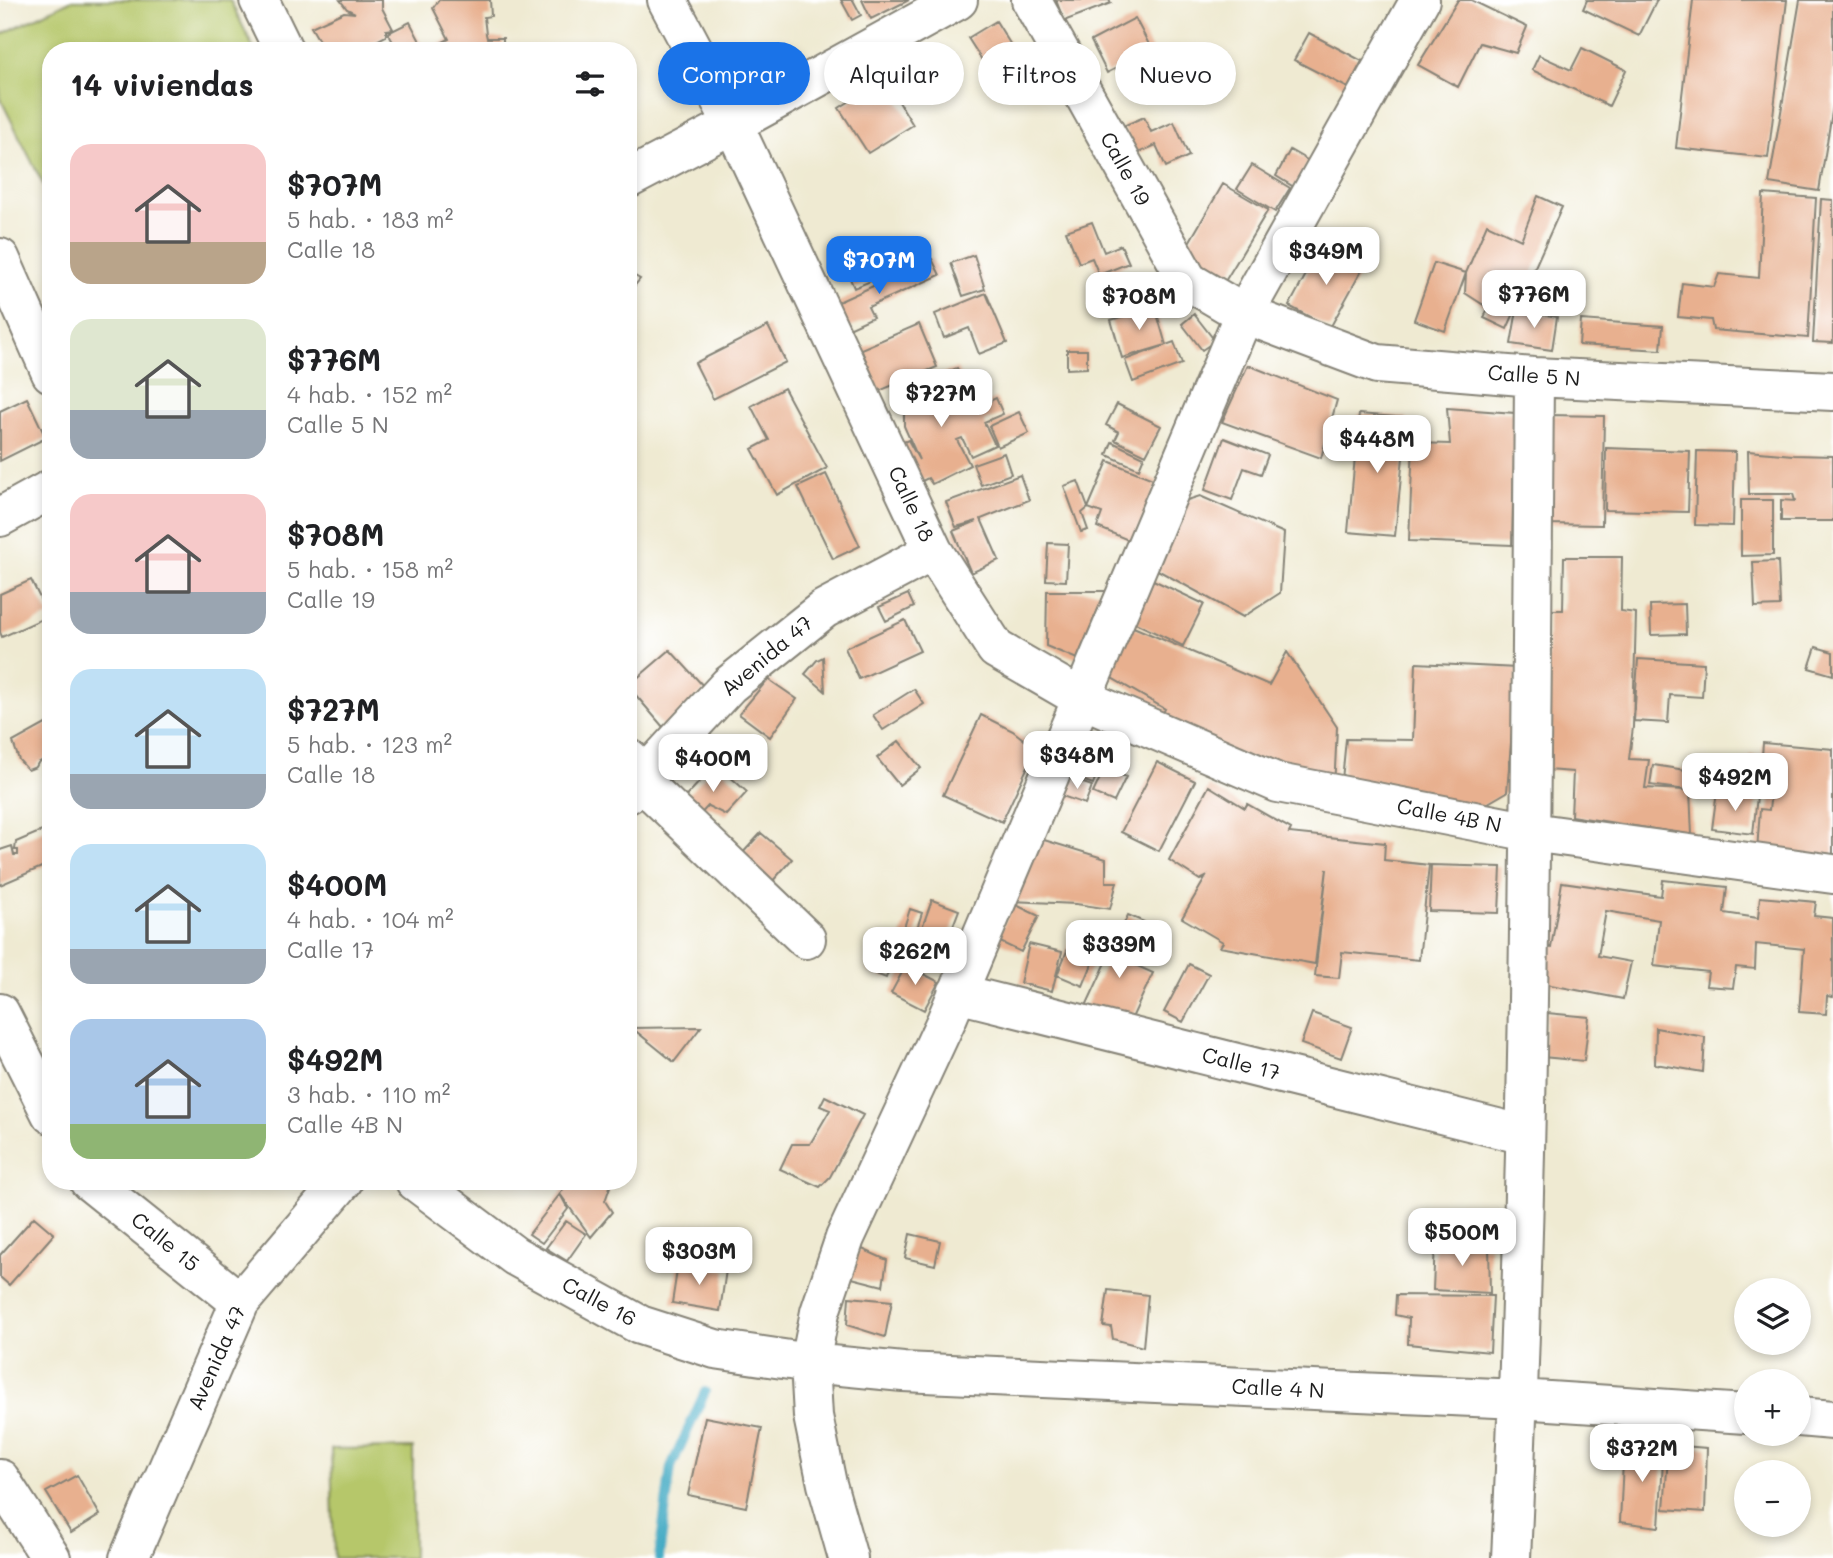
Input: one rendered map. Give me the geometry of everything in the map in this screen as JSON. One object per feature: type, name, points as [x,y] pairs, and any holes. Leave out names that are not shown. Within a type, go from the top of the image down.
[{"type":"street","points":[[259,0],[280,42]]},
{"type":"street","name":"Calle 18","points":[[667,0],[733,124],[933,551],[996,649],[1081,698]]},
{"type":"street","points":[[637,173],[733,124],[958,0]]},
{"type":"street","name":"Calle 19","points":[[1031,0],[1188,281],[1244,314]]},
{"type":"street","points":[[848,1558],[827,1484],[813,1416],[810,1363],[820,1312],[845,1238],[946,1021],[1244,314],[1420,0]]},
{"type":"street","points":[[0,258],[42,353]]},
{"type":"street","name":"Calle 5 N","points":[[1244,314],[1377,364],[1534,377],[1833,391]]},
{"type":"street","points":[[1511,1558],[1518,1399],[1531,832],[1534,377]]},
{"type":"street","points":[[0,517],[42,494]]},
{"type":"street","name":"Avenida 47","points":[[637,771],[729,685],[824,609],[933,551]]},
{"type":"street","name":"Calle 4B N","points":[[1081,698],[1278,783],[1531,832],[1833,874]]},
{"type":"street","points":[[637,781],[806,939]]},
{"type":"street","name":"Calle 17","points":[[957,993],[1525,1135]]},
{"type":"street","points":[[0,1013],[42,1096]]},
{"type":"street","name":"Calle 15","points":[[100,1190],[240,1302]]},
{"type":"street","name":"Avenida 47","points":[[129,1558],[240,1302],[335,1190]]},
{"type":"street","name":"Calle 16","points":[[427,1190],[515,1256],[640,1325],[715,1349],[810,1363]]},
{"type":"street","name":"Calle 4 N","points":[[810,1363],[903,1372],[1518,1399],[1734,1413]]},
{"type":"street","points":[[1811,1419],[1833,1420]]},
{"type":"street","points":[[0,1479],[51,1558]]},
{"type":"green space","points":[[72,0],[230,0],[251,42],[42,42],[42,182],[0,98],[0,35]]},
{"type":"green space","points":[[413,1448],[413,1558],[334,1558],[331,1449]]},
{"type":"building","points":[[340,0],[382,0],[382,8],[393,29],[386,30],[386,36],[375,42],[320,42],[311,27],[344,12],[355,13],[347,9]]},
{"type":"building","points":[[439,0],[490,0],[491,16],[484,17],[487,38],[503,38],[503,42],[443,42],[449,39],[433,8]]},
{"type":"building","points":[[841,0],[853,0],[861,15],[852,20]]},
{"type":"building","points":[[862,0],[909,0],[871,19]]},
{"type":"building","points":[[1056,0],[1109,0],[1111,3],[1064,21]]},
{"type":"building","points":[[1458,0],[1471,0],[1527,27],[1516,53],[1480,43],[1458,87],[1418,65]]},
{"type":"building","points":[[1587,0],[1657,0],[1639,36],[1583,9]]},
{"type":"building","points":[[1693,0],[1787,0],[1768,158],[1676,148]]},
{"type":"building","points":[[1800,0],[1833,0],[1833,106],[1819,191],[1769,183]]},
{"type":"building","points":[[1135,18],[1148,42],[1115,42],[1115,69],[1107,73],[1101,61],[1101,42],[1091,41]]},
{"type":"building","points":[[996,21],[1009,42],[978,42],[978,54],[968,38]]},
{"type":"building","points":[[410,22],[420,42],[393,42],[388,33]]},
{"type":"building","points":[[1309,33],[1362,61],[1348,88],[1294,60]]},
{"type":"building","points":[[1582,48],[1626,70],[1609,106],[1532,70],[1539,55],[1571,70]]},
{"type":"building","points":[[844,105],[901,105],[913,125],[868,153],[839,108]]},
{"type":"building","points":[[1144,117],[1151,132],[1174,122],[1189,156],[1166,167],[1156,145],[1136,154],[1123,126]]},
{"type":"building","points":[[1290,150],[1309,161],[1294,187],[1276,176]]},
{"type":"building","points":[[1252,165],[1290,188],[1275,212],[1237,189]]},
{"type":"building","points":[[1223,184],[1268,210],[1224,283],[1180,258]]},
{"type":"building","points":[[1763,194],[1816,198],[1808,338],[1713,330],[1711,320],[1678,317],[1682,283],[1714,287],[1719,274],[1759,278]]},
{"type":"building","points":[[1538,196],[1562,207],[1507,329],[1484,318],[1488,308],[1465,293],[1466,273],[1487,224],[1521,240]]},
{"type":"building","points":[[1821,199],[1833,200],[1833,343],[1813,342]]},
{"type":"building","points":[[1092,222],[1104,252],[1121,245],[1129,263],[1099,275],[1092,258],[1079,263],[1066,231]]},
{"type":"building","points":[[1322,245],[1363,268],[1330,328],[1289,306]]},
{"type":"building","points":[[974,255],[985,289],[963,296],[951,263]]},
{"type":"building","points":[[932,259],[940,275],[868,307],[873,317],[834,335],[834,304]]},
{"type":"building","points":[[1434,263],[1466,273],[1445,331],[1414,320]]},
{"type":"building","points":[[878,264],[883,276],[854,288],[849,276]]},
{"type":"building","points":[[986,293],[1007,343],[979,354],[969,328],[944,338],[935,314]]},
{"type":"building","points":[[1155,307],[1166,345],[1122,358],[1111,320]]},
{"type":"building","points":[[1517,310],[1557,317],[1552,350],[1511,344]]},
{"type":"building","points":[[1194,314],[1215,341],[1202,350],[1182,324]]},
{"type":"building","points":[[1581,320],[1663,326],[1661,350],[1579,345]]},
{"type":"building","points":[[919,324],[937,367],[879,391],[861,349]]},
{"type":"building","points":[[768,326],[786,362],[713,399],[695,363]]},
{"type":"building","points":[[1174,342],[1182,364],[1133,382],[1125,360]]},
{"type":"building","points":[[1067,350],[1087,350],[1087,368],[1067,369]]},
{"type":"building","points":[[1248,365],[1337,400],[1321,458],[1222,422]]},
{"type":"building","points":[[957,368],[975,408],[996,398],[1003,414],[984,422],[995,445],[971,456],[962,438],[957,440],[970,465],[932,484],[928,478],[908,488],[887,450],[908,440],[919,460],[904,426],[904,390]]},
{"type":"building","points":[[784,388],[827,468],[777,495],[752,449],[769,440],[751,406]]},
{"type":"building","points":[[27,398],[42,430],[42,440],[0,461],[0,411]]},
{"type":"building","points":[[1117,404],[1161,426],[1146,455],[1115,440],[1119,432],[1106,425]]},
{"type":"building","points":[[1447,408],[1515,413],[1512,545],[1409,541],[1413,443],[1450,444]]},
{"type":"building","points":[[1019,412],[1029,433],[998,447],[989,426]]},
{"type":"building","points":[[1359,414],[1407,418],[1395,536],[1348,532]]},
{"type":"building","points":[[1548,415],[1604,416],[1602,525],[1546,524]]},
{"type":"building","points":[[1224,438],[1268,455],[1261,474],[1244,468],[1232,500],[1205,490]]},
{"type":"building","points":[[1112,442],[1144,457],[1139,469],[1107,455]]},
{"type":"building","points":[[1606,448],[1690,451],[1688,512],[1605,510]]},
{"type":"building","points":[[1697,451],[1735,452],[1733,526],[1695,525]]},
{"type":"building","points":[[1748,451],[1833,456],[1833,521],[1781,521],[1781,500],[1795,501],[1793,494],[1749,494]]},
{"type":"building","points":[[1004,453],[1011,474],[981,485],[973,464]]},
{"type":"building","points":[[1108,461],[1158,481],[1133,542],[1097,527],[1102,513],[1088,508]]},
{"type":"building","points":[[826,474],[860,546],[833,559],[798,487]]},
{"type":"building","points":[[1020,475],[1029,500],[981,519],[999,560],[971,573],[953,531],[977,521],[956,527],[946,502]]},
{"type":"building","points":[[1078,481],[1088,508],[1082,513],[1088,530],[1081,532],[1064,486]]},
{"type":"building","points":[[1200,496],[1284,533],[1280,593],[1243,617],[1152,567],[1181,502]]},
{"type":"building","points":[[1741,500],[1773,500],[1773,555],[1741,556]]},
{"type":"building","points":[[1048,543],[1068,544],[1066,581],[1046,580]]},
{"type":"building","points":[[1564,557],[1622,557],[1621,611],[1636,613],[1633,727],[1629,759],[1649,760],[1645,788],[1686,790],[1650,785],[1653,765],[1692,771],[1692,835],[1571,816],[1573,772],[1547,770],[1548,610],[1563,610]]},
{"type":"building","points":[[1778,561],[1780,606],[1755,607],[1753,562]]},
{"type":"building","points":[[1149,578],[1204,604],[1183,646],[1129,620]]},
{"type":"building","points":[[31,580],[42,602],[42,619],[2,637],[0,594]]},
{"type":"building","points":[[1047,591],[1106,591],[1077,659],[1046,646]]},
{"type":"building","points":[[908,594],[914,607],[886,621],[879,607]]},
{"type":"building","points":[[1685,604],[1686,634],[1651,635],[1650,605]]},
{"type":"building","points":[[905,620],[920,651],[859,679],[845,648]]},
{"type":"building","points":[[1131,626],[1269,685],[1287,652],[1337,727],[1334,789],[1156,726],[1165,709],[1105,674]]},
{"type":"building","points":[[1816,647],[1833,652],[1833,675],[1809,668]]},
{"type":"building","points":[[670,650],[706,689],[663,727],[637,697],[637,678]]},
{"type":"building","points":[[823,657],[825,691],[805,674]]},
{"type":"building","points":[[1638,659],[1704,663],[1702,697],[1670,695],[1668,723],[1634,721]]},
{"type":"building","points":[[1416,663],[1517,668],[1507,792],[1471,813],[1341,790],[1346,739],[1413,740]]},
{"type":"building","points":[[768,679],[797,699],[770,737],[739,714]]},
{"type":"building","points":[[914,689],[924,704],[883,730],[873,715]]},
{"type":"building","points":[[981,715],[1013,731],[1036,749],[1002,822],[943,795]]},
{"type":"building","points":[[42,726],[42,761],[28,770],[19,760],[13,742]]},
{"type":"building","points":[[735,740],[759,755],[739,774],[720,759]]},
{"type":"building","points":[[899,741],[921,768],[899,785],[877,758]]},
{"type":"building","points":[[1763,743],[1833,749],[1833,856],[1757,851],[1760,809],[1769,810],[1772,785],[1748,782],[1750,755],[1762,756]]},
{"type":"building","points":[[1079,755],[1101,763],[1093,784],[1071,776]]},
{"type":"building","points":[[1157,762],[1195,781],[1159,851],[1121,832]]},
{"type":"building","points":[[716,764],[747,792],[726,815],[708,806],[695,820],[678,805]]},
{"type":"building","points":[[1105,767],[1126,777],[1114,802],[1093,793]]},
{"type":"building","points":[[1069,778],[1092,786],[1085,804],[1062,796]]},
{"type":"building","points":[[1209,786],[1245,808],[1247,804],[1291,829],[1289,833],[1385,843],[1384,860],[1429,865],[1419,960],[1342,952],[1339,978],[1315,976],[1327,869],[1315,964],[1220,947],[1223,942],[1182,918],[1206,877],[1200,880],[1169,860]]},
{"type":"building","points":[[1717,791],[1757,796],[1753,834],[1712,829]]},
{"type":"building","points":[[42,831],[42,867],[0,885],[0,850],[12,846],[14,855],[18,855],[18,850],[15,850],[16,842]]},
{"type":"building","points":[[761,833],[792,859],[771,883],[740,856]]},
{"type":"building","points":[[1031,836],[1106,859],[1106,882],[1117,882],[1110,909],[1076,904],[1012,901]]},
{"type":"building","points":[[1431,865],[1501,867],[1499,913],[1429,911]]},
{"type":"building","points":[[1663,880],[1727,887],[1724,913],[1758,918],[1760,897],[1816,902],[1814,916],[1833,918],[1833,997],[1827,996],[1826,1014],[1799,1012],[1804,949],[1756,944],[1755,969],[1736,967],[1733,988],[1706,986],[1708,972],[1654,966],[1659,920],[1606,911],[1598,956],[1631,962],[1623,999],[1535,982],[1542,945],[1551,948],[1562,882],[1661,896]]},
{"type":"building","points":[[932,900],[959,910],[937,968],[911,958]]},
{"type":"building","points":[[1014,904],[1039,916],[1021,952],[996,940]]},
{"type":"building","points":[[910,909],[922,913],[909,953],[897,949]]},
{"type":"building","points":[[1128,915],[1144,922],[1126,961],[1153,973],[1132,1018],[1080,1019]]},
{"type":"building","points":[[1074,934],[1100,945],[1083,986],[1057,975]]},
{"type":"building","points":[[879,942],[897,949],[886,978],[868,971]]},
{"type":"building","points":[[1029,944],[1062,952],[1052,991],[1020,983]]},
{"type":"building","points":[[1189,964],[1209,974],[1183,1022],[1164,1012]]},
{"type":"building","points":[[906,965],[939,982],[924,1010],[891,993]]},
{"type":"building","points":[[1312,1013],[1352,1027],[1341,1058],[1301,1044]]},
{"type":"building","points":[[1547,1013],[1589,1017],[1584,1061],[1543,1057]]},
{"type":"building","points":[[701,1027],[674,1062],[637,1032],[637,1028]]},
{"type":"building","points":[[1656,1028],[1705,1037],[1703,1072],[1655,1064]]},
{"type":"building","points":[[825,1096],[863,1115],[830,1177],[820,1187],[780,1169],[792,1144],[810,1144],[830,1110],[820,1106]]},
{"type":"building","points":[[562,1190],[609,1190],[605,1201],[612,1212],[591,1237],[560,1194]]},
{"type":"building","points":[[560,1194],[568,1209],[542,1243],[529,1234]]},
{"type":"building","points":[[34,1217],[54,1234],[9,1285],[0,1277],[0,1255]]},
{"type":"building","points":[[566,1221],[586,1234],[567,1261],[546,1248]]},
{"type":"building","points":[[910,1234],[940,1241],[935,1265],[905,1258]]},
{"type":"building","points":[[1435,1242],[1489,1246],[1490,1293],[1433,1290]]},
{"type":"building","points":[[860,1248],[887,1260],[883,1286],[848,1277]]},
{"type":"building","points":[[678,1264],[726,1270],[720,1311],[672,1303]]},
{"type":"building","points":[[1108,1290],[1148,1295],[1143,1347],[1113,1339],[1111,1327],[1103,1326]]},
{"type":"building","points":[[1396,1295],[1493,1296],[1490,1352],[1408,1344],[1409,1318],[1395,1315]]},
{"type":"building","points":[[849,1297],[892,1301],[885,1337],[847,1325]]},
{"type":"building","points":[[705,1417],[762,1428],[746,1507],[688,1495]]},
{"type":"building","points":[[1624,1442],[1664,1445],[1659,1527],[1620,1522]]},
{"type":"building","points":[[1669,1445],[1707,1448],[1705,1512],[1664,1509]]},
{"type":"building","points":[[77,1475],[100,1515],[71,1533],[46,1492]]},
{"type":"waterway","points":[[659,1558],[671,1467],[705,1392]]}]
